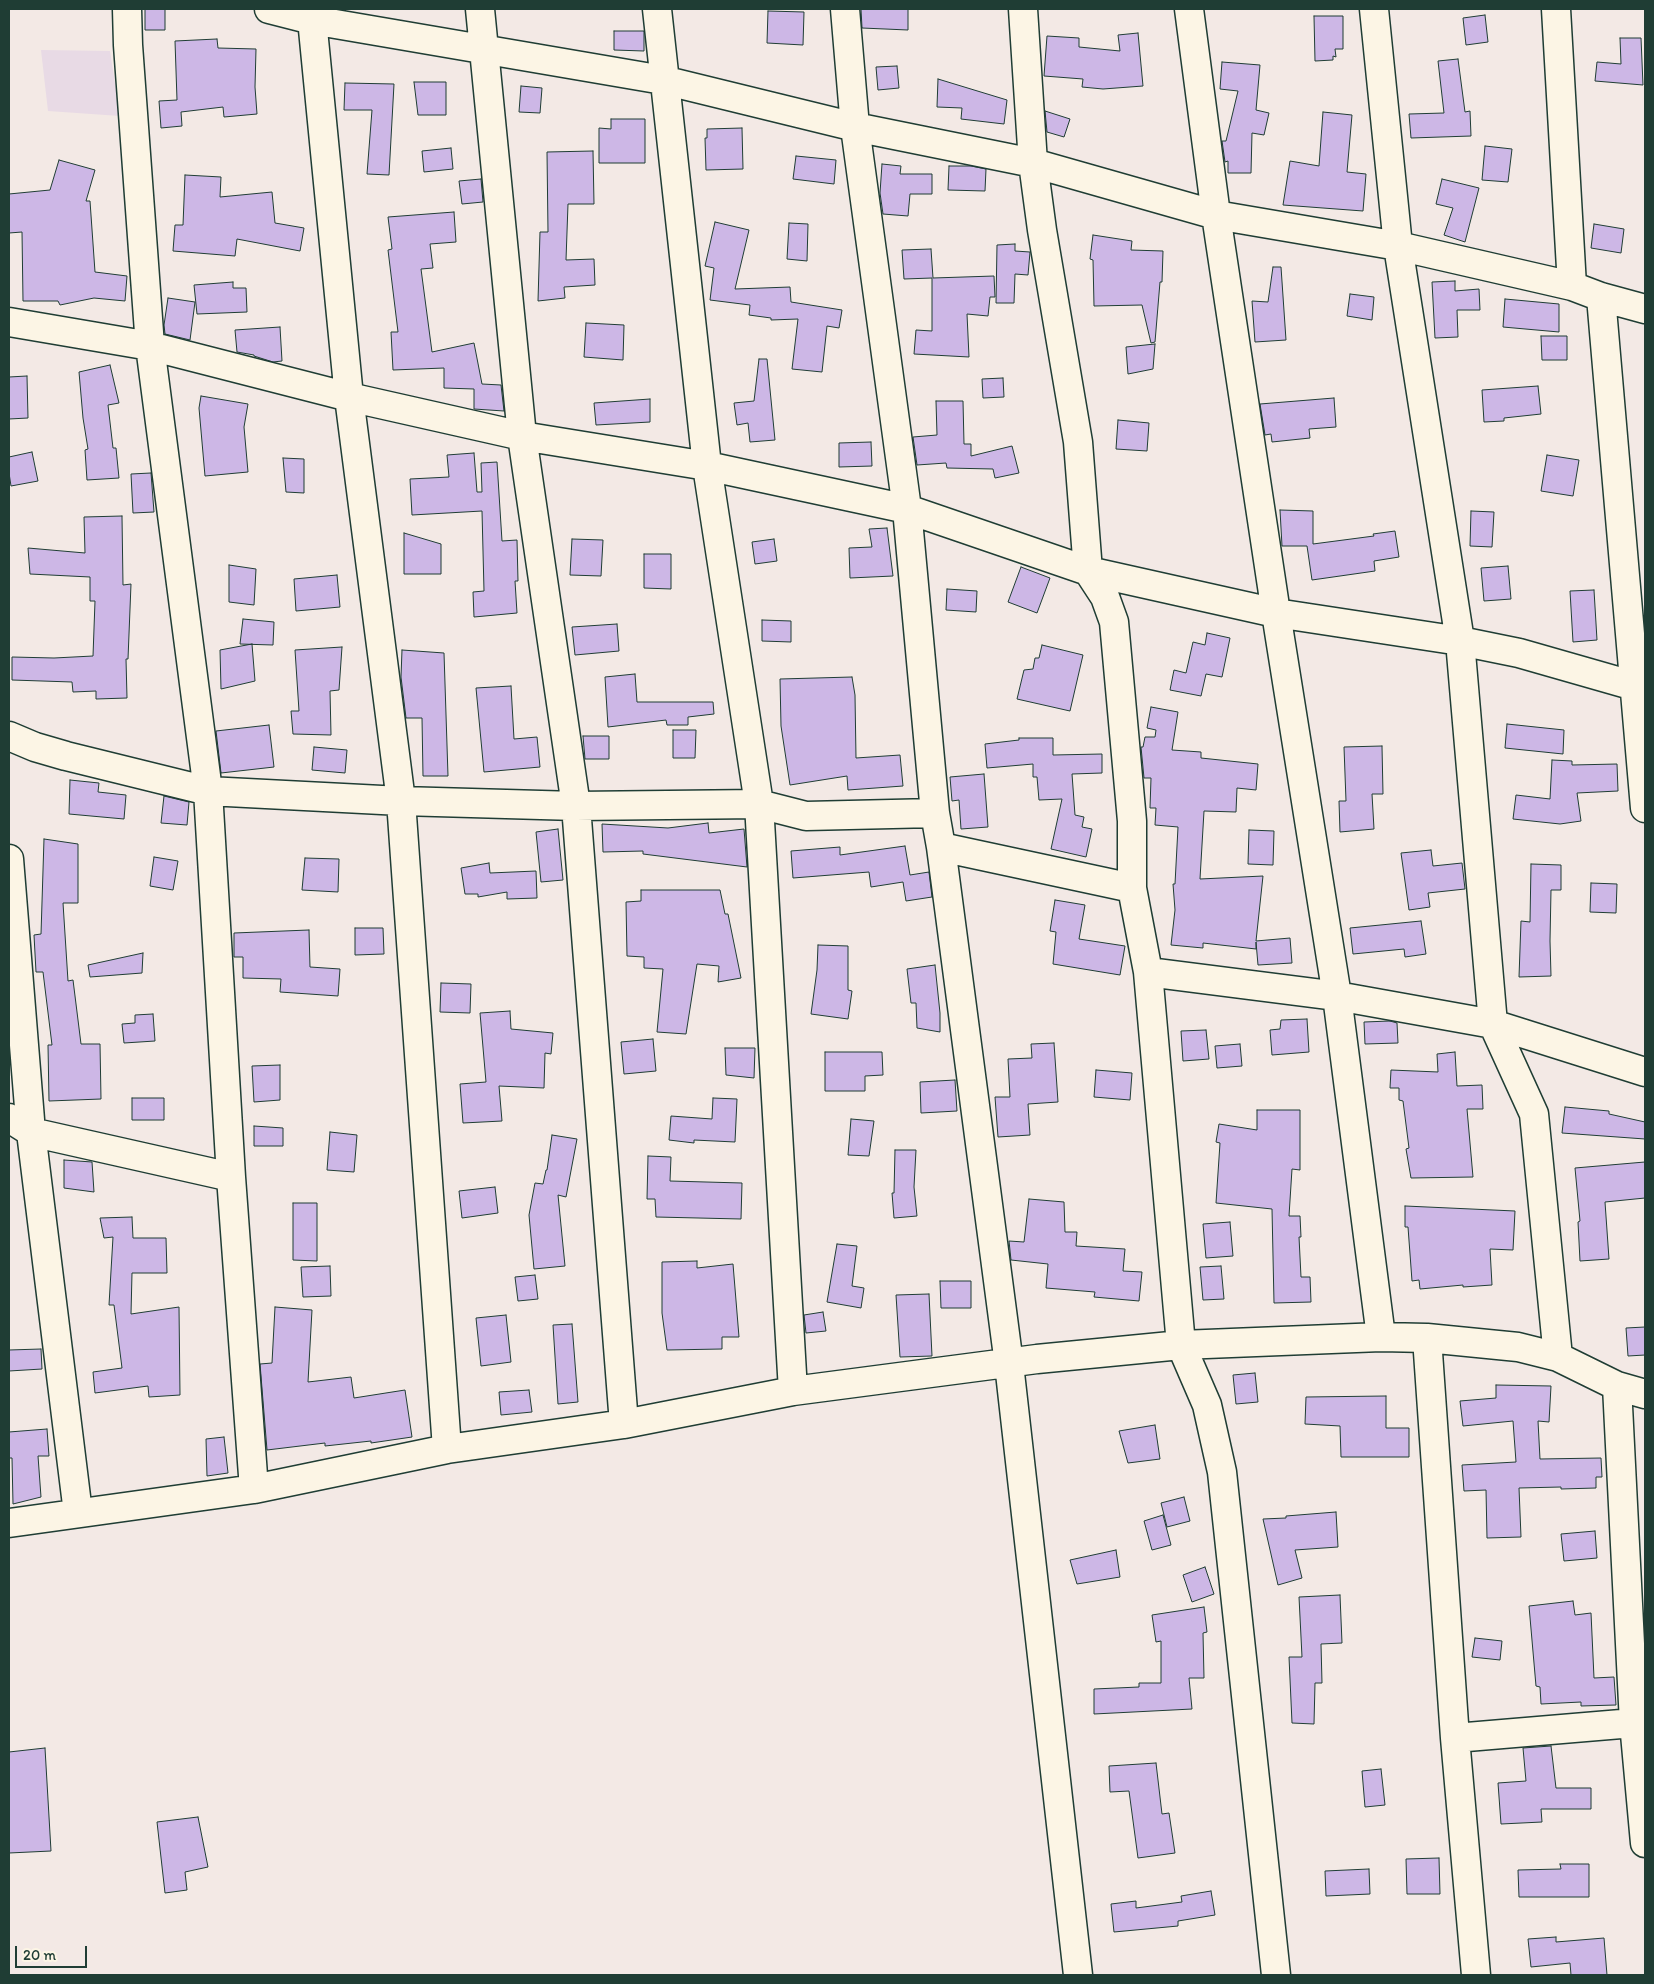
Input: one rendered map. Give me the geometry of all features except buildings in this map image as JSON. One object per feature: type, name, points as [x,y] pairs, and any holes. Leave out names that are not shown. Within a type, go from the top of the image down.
[{"type":"street","points":[[127,9],[150,346],[208,791],[231,1177],[254,1488]]},
{"type":"street","points":[[269,9],[312,14],[484,48],[663,80],[855,127],[1033,163],[1216,215],[1398,246],[1572,286],[1601,297],[1645,309]]},
{"type":"street","points":[[480,9],[522,436],[576,806],[624,1424]]},
{"type":"street","points":[[657,9],[663,80],[707,466],[759,804],[793,1391]]},
{"type":"street","points":[[845,9],[855,127],[907,509],[935,813],[942,847],[1010,1364],[1078,1975]]},
{"type":"street","points":[[1023,9],[1033,163],[1042,230],[1078,442],[1088,571],[1105,597],[1114,622],[1132,821],[1132,888],[1148,972],[1181,1345],[1206,1405],[1222,1472],[1276,1975]]},
{"type":"street","points":[[1189,9],[1216,215],[1276,613],[1337,996],[1381,1337]]},
{"type":"street","points":[[1374,9],[1398,246],[1460,641],[1493,1024],[1534,1114],[1558,1357]]},
{"type":"street","points":[[1556,9],[1572,286]]},
{"type":"street","points":[[312,14],[349,397],[401,801],[447,1449]]},
{"type":"street","points":[[1601,297],[1640,688],[1645,808]]},
{"type":"street","points":[[9,322],[150,346],[349,397],[522,436],[707,466],[907,509],[1088,571],[1276,613],[1460,641],[1519,653],[1640,688]]},
{"type":"street","points":[[9,736],[35,747],[66,756],[208,791],[401,801],[576,806],[759,804],[806,816],[935,813]]},
{"type":"street","points":[[942,847],[1132,888]]},
{"type":"street","points":[[9,859],[20,1125],[78,1514]]},
{"type":"street","points":[[1148,972],[1337,996],[1493,1024],[1645,1072]]},
{"type":"street","points":[[20,1125],[231,1177]]},
{"type":"street","points":[[9,1523],[254,1488],[447,1449],[624,1424],[793,1391],[1181,1345],[1381,1337],[1427,1338],[1518,1347],[1558,1357],[1617,1386],[1645,1394]]},
{"type":"street","points":[[1427,1338],[1455,1738],[1476,1975]]},
{"type":"street","points":[[1617,1386],[1640,1723],[1645,1843]]},
{"type":"street","points":[[1455,1738],[1640,1723]]},
{"type":"shaded area","points":[[41,50],[110,51],[120,116],[48,111]]}]
